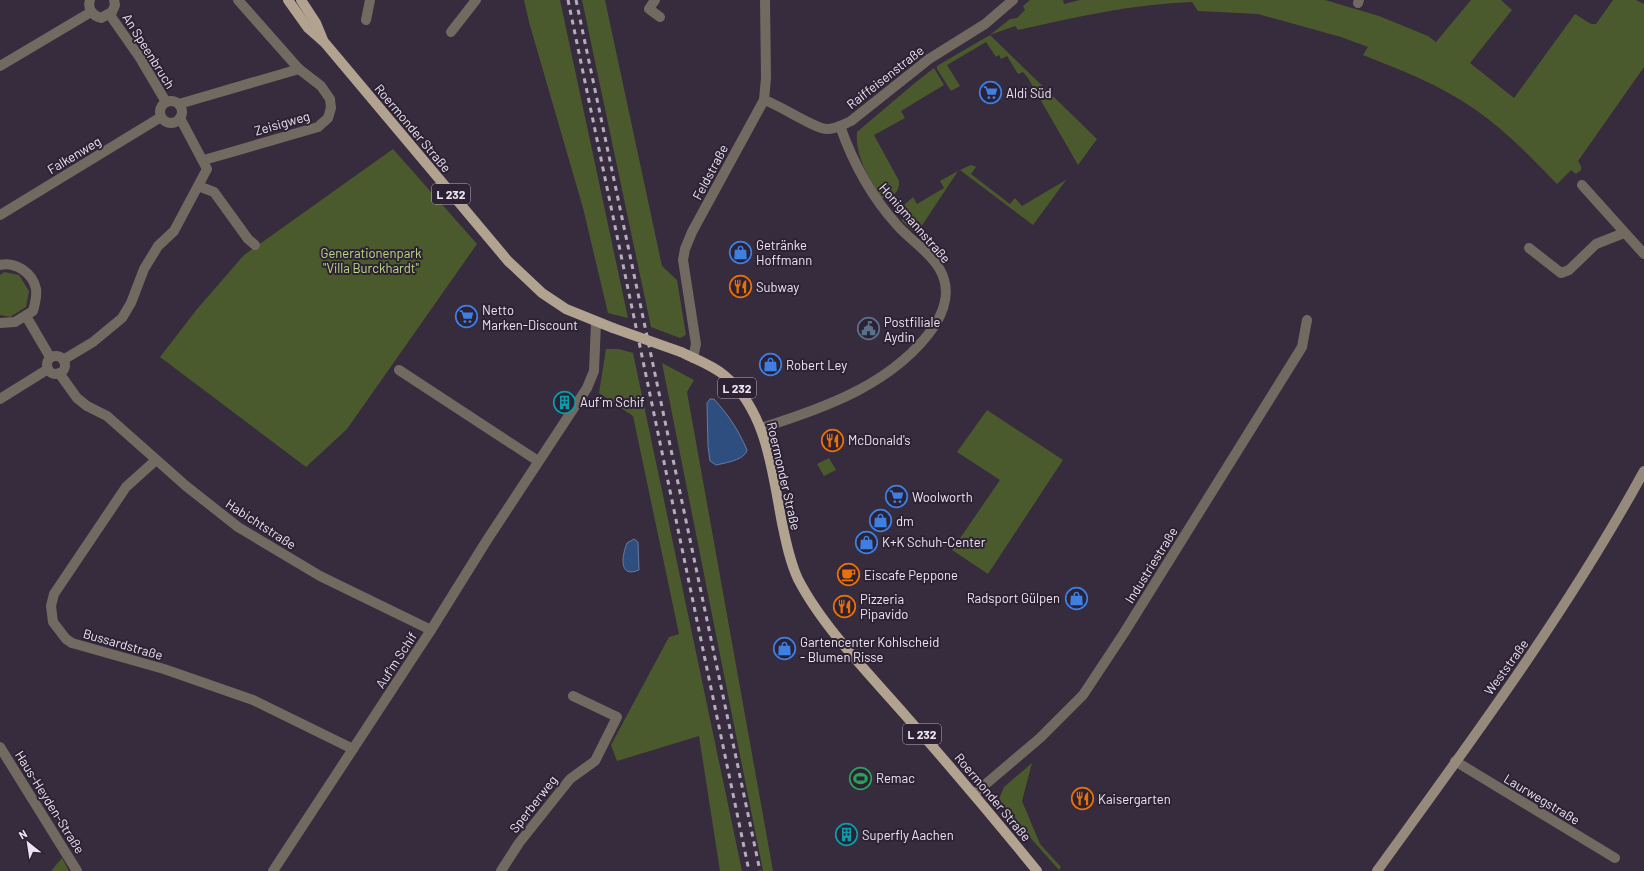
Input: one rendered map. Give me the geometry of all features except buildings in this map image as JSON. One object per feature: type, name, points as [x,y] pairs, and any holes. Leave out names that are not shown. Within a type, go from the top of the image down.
[{"type":"main road","name":"Roermonder Straße","points":[[288,0],[308,28],[325,43],[508,261],[542,293],[566,309],[596,322],[694,358],[724,375],[738,389],[761,428],[788,551],[797,577],[806,594],[869,674],[974,794],[1035,870]]},
{"type":"main road","name":"Roermonder Straße","points":[[301,0],[316,23],[325,43]]},
{"type":"main road","name":"Weststraße","points":[[1377,871],[1543,638],[1604,543],[1644,471]]},
{"type":"street","points":[[0,66],[91,12],[89,8],[90,0]]},
{"type":"street","name":"An Speenbruch","points":[[91,12],[101,18],[110,15],[114,8],[114,0]]},
{"type":"street","name":"Zeisigweg","points":[[204,160],[318,127],[328,118],[331,108],[330,99],[321,86],[299,69],[238,0]]},
{"type":"street","points":[[366,20],[370,0]]},
{"type":"street","points":[[655,0],[649,10],[660,17]]},
{"type":"street","name":"Feldstraße","points":[[694,358],[696,344],[686,271],[683,260],[685,249],[692,232],[764,100],[766,78],[765,0]]},
{"type":"street","name":"Raiffeisenstraße","points":[[764,100],[817,126],[827,129],[840,126],[851,121],[929,58],[985,24],[1013,0]]},
{"type":"street","points":[[451,32],[470,2]]},
{"type":"street","name":"An Speenbruch","points":[[110,15],[140,58],[166,102]]},
{"type":"street","points":[[178,104],[299,69]]},
{"type":"street","name":"An Speenbruch","points":[[161,117],[160,110],[166,102],[172,101],[178,104],[182,111],[180,118],[204,160]]},
{"type":"street","points":[[161,117],[165,121],[171,123],[180,118]]},
{"type":"street","name":"Falkenweg","points":[[0,215],[161,117]]},
{"type":"street","name":"Honigmannstraße","points":[[761,428],[837,401],[889,372],[917,347],[943,312],[947,296],[945,281],[939,268],[929,255],[898,226],[869,189],[856,164],[840,126]]},
{"type":"street","points":[[63,360],[93,342],[122,318],[131,303],[144,269],[158,246],[174,231],[207,169],[204,160]]},
{"type":"street","points":[[1582,185],[1644,254]]},
{"type":"street","points":[[198,186],[214,192],[248,239],[255,245]]},
{"type":"street","points":[[1528,248],[1561,273],[1569,270],[1596,244],[1624,233]]},
{"type":"street","points":[[0,265],[15,265],[22,269],[36,288],[33,311],[15,322],[0,323]]},
{"type":"street","points":[[26,316],[50,357]]},
{"type":"street","name":"Industriestraße","points":[[974,794],[1040,738],[1082,695],[1124,633],[1302,347],[1307,320]]},
{"type":"street","name":"Auf'm Schif","points":[[272,871],[431,630],[538,461],[587,388],[594,371],[596,322]]},
{"type":"street","points":[[50,357],[56,356],[63,360]]},
{"type":"street","points":[[50,357],[47,362],[48,369],[54,374],[59,373],[64,369],[63,360]]},
{"type":"street","points":[[0,399],[48,369]]},
{"type":"street","points":[[399,370],[538,461]]},
{"type":"street","name":"Habichtstraße","points":[[59,373],[77,398],[96,411],[107,416],[156,460],[238,527],[320,576],[431,630]]},
{"type":"street","name":"Bussardstraße","points":[[156,460],[126,487],[54,594],[51,606],[52,617],[59,631],[72,643],[164,669],[253,700],[353,749]]},
{"type":"street","name":"Sperberweg","points":[[500,871],[519,843],[570,779],[596,761],[617,717],[573,696]]},
{"type":"street","name":"Haus-Heyden-Straße","points":[[0,747],[77,871]]},
{"type":"street","name":"Laurwegstraße","points":[[1455,761],[1615,858]]},
{"type":"green space","points":[[524,0],[560,0],[628,318],[608,313],[583,208]]},
{"type":"green space","points":[[582,0],[605,0],[662,266],[677,280],[686,335],[680,338],[651,327]]},
{"type":"green space","points":[[1030,0],[1063,0],[1064,4],[1080,0],[1325,0],[1379,16],[1428,36],[1436,42],[1471,0],[1501,0],[1512,10],[1470,63],[1514,98],[1575,14],[1591,24],[1596,24],[1613,0],[1636,0],[1644,4],[1644,67],[1578,161],[1581,166],[1581,170],[1576,174],[1571,170],[1557,184],[1496,125],[1473,108],[1434,85],[1363,55],[1368,47],[1341,37],[1258,14],[1198,11],[1192,2],[1170,3],[1126,8],[1061,20],[1018,30],[1015,26],[990,35],[1010,19],[1017,18],[1025,10],[1023,6]]},
{"type":"green space","points":[[990,35],[1097,139],[1078,165],[1028,78],[1023,72],[1018,74],[1007,56],[1001,59],[999,55],[996,57],[986,42],[947,65],[960,86],[951,91],[937,69],[937,66]]},
{"type":"green space","points":[[934,68],[944,85],[901,111],[905,118],[874,135],[899,181],[895,194],[882,198],[864,167],[858,150],[857,132]]},
{"type":"green space","name":"Generationenpark \"Villa Burckhardt\"","points":[[393,149],[477,244],[347,429],[306,467],[160,357],[198,308],[244,255]]},
{"type":"green space","points":[[971,165],[976,167],[971,174],[1010,204],[1015,198],[1022,206],[1066,180],[1033,225],[960,170]]},
{"type":"green space","points":[[958,171],[917,233],[915,233],[902,221],[902,207],[913,197],[917,204],[944,188],[940,181]]},
{"type":"green space","points":[[4,272],[19,275],[29,291],[26,307],[10,317],[0,315],[0,275]]},
{"type":"green space","points":[[606,349],[619,349],[633,353],[742,871],[720,871],[699,736],[617,761],[611,745],[669,637],[679,634],[633,416],[599,393]]},
{"type":"green space","points":[[662,363],[694,380],[687,392],[773,871],[763,871]]},
{"type":"green space","points":[[987,410],[1063,460],[988,574],[952,550],[1000,480],[957,452]]},
{"type":"green space","points":[[829,458],[836,470],[824,476],[817,464]]},
{"type":"green space","points":[[1032,763],[1022,801],[1040,844],[1061,867],[1059,870],[1004,808],[999,799],[1004,787]]},
{"type":"green space","points":[[62,858],[69,871],[51,871]]},
{"type":"water","points":[[710,399],[714,399],[737,429],[747,450],[739,459],[716,465],[710,461],[708,446],[707,403]]},
{"type":"water","points":[[634,539],[638,542],[639,570],[632,572],[625,569],[623,559],[627,543]]},
{"type":"railway","points":[[568,0],[749,871]]},
{"type":"railway","points":[[576,0],[760,871]]},
{"type":"place","name":"Aldi Süd","points":[[990,93]]},
{"type":"place","name":"Getränke Hoffmann","points":[[740,252]]},
{"type":"place","name":"Subway","points":[[741,287]]},
{"type":"place","name":"Netto Marken-Discount","points":[[467,317]]},
{"type":"place","name":"Postfiliale Aydin","points":[[868,329]]},
{"type":"place","name":"Robert Ley","points":[[770,365]]},
{"type":"place","name":"Auf´m Schif","points":[[565,402]]},
{"type":"place","name":"McDonald's","points":[[833,440]]},
{"type":"place","name":"Woolworth","points":[[897,497]]},
{"type":"place","name":"dm","points":[[881,521]]},
{"type":"place","name":"K+K Schuh-Center","points":[[866,542]]},
{"type":"place","name":"Eiscafe Peppone","points":[[849,575]]},
{"type":"place","name":"Radsport Gülpen","points":[[1076,598]]},
{"type":"place","name":"Pizzeria Pipavido","points":[[844,606]]},
{"type":"place","name":"Gartencenter Kohlscheid - Blumen Risse","points":[[785,649]]},
{"type":"place","name":"Remac","points":[[860,778]]},
{"type":"place","name":"Kaisergarten","points":[[1082,799]]},
{"type":"place","name":"Superfly Aachen","points":[[847,835]]}]
